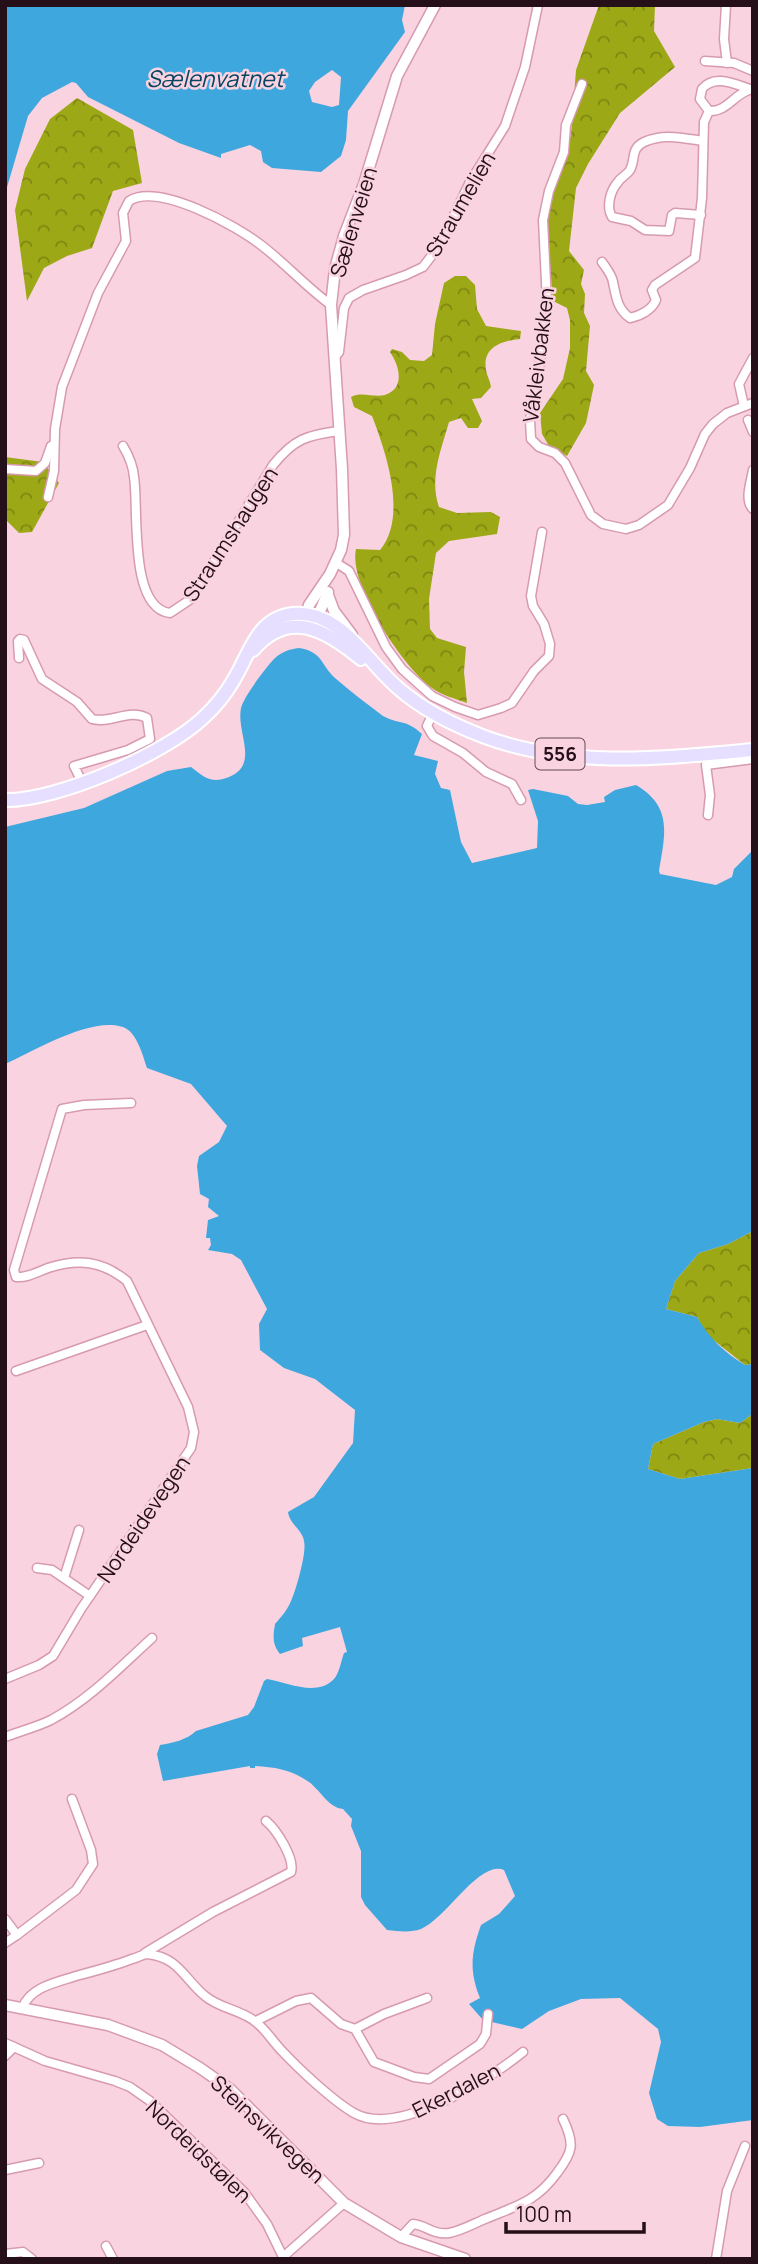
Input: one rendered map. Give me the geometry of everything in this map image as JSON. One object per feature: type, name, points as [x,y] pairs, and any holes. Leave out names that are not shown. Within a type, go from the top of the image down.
[{"type":"main road","name":"556","points":[[312,620],[343,632],[387,678]]},
{"type":"main road","name":"556","points":[[312,620],[433,713],[488,738],[567,755],[655,759],[753,750]]},
{"type":"main road","points":[[5,800],[46,795],[158,751],[180,738],[215,706],[258,644],[277,631],[312,620]]},
{"type":"street","name":"Sælenveien","points":[[312,620],[309,605],[330,575],[342,544],[344,524],[331,305],[335,269],[394,86],[435,5]]},
{"type":"street","name":"Straumelien","points":[[335,357],[339,352],[344,308],[349,298],[354,293],[423,267],[439,246],[470,183],[505,126],[525,67],[538,5]]},
{"type":"street","points":[[726,5],[724,39],[727,63]]},
{"type":"street","points":[[705,61],[727,63],[753,71]]},
{"type":"street","points":[[709,111],[702,103],[700,94],[705,84],[711,81],[722,81],[752,90]]},
{"type":"street","name":"Våkleivbakken","points":[[582,84],[566,125],[564,152],[549,191],[542,226],[547,303],[530,420],[531,439],[539,447],[555,453],[565,463],[591,515],[603,524],[626,529],[639,525],[668,505],[690,468],[708,429],[727,413],[748,404],[739,384],[753,358]]},
{"type":"street","points":[[709,111],[724,109],[741,93],[752,90]]},
{"type":"street","points":[[602,262],[613,280],[614,294],[624,313],[630,318],[638,316],[656,302],[652,290],[654,285],[695,258],[705,156],[704,122],[709,111]]},
{"type":"street","points":[[701,215],[675,213],[669,231],[645,230],[631,221],[612,218],[609,204],[616,184],[629,171],[634,150],[640,144],[667,136],[703,141]]},
{"type":"street","points":[[5,469],[32,471],[43,467],[49,455],[64,380],[98,293],[126,242],[122,213],[125,205],[134,197],[174,199],[241,230],[331,305]]},
{"type":"street","points":[[748,420],[753,432]]},
{"type":"street","points":[[48,497],[54,471],[55,429]]},
{"type":"street","name":"Straumshaugen","points":[[123,446],[131,459],[135,479],[141,576],[156,607],[170,613],[191,600],[273,465],[285,450],[304,437],[339,431]]},
{"type":"street","points":[[753,470],[748,499],[753,509]]},
{"type":"street","points":[[335,562],[349,571],[386,647],[402,669],[432,696],[478,715],[512,703],[534,671],[549,656],[548,638],[532,600],[542,532]]},
{"type":"street","name":"Sælenveien","points":[[312,620],[328,595],[330,575]]},
{"type":"street","points":[[328,595],[334,611],[357,645]]},
{"type":"street","points":[[19,658],[20,639],[24,640],[42,679],[77,702],[88,716],[97,721],[128,715],[144,715],[149,721],[150,739],[119,754],[74,766],[82,782]]},
{"type":"street","points":[[433,713],[427,726],[431,735],[463,753],[485,772],[512,784],[521,800]]},
{"type":"street","points":[[708,815],[710,795],[706,765],[753,759]]},
{"type":"street","name":"Nordeidevegen","points":[[5,1679],[53,1656],[90,1596],[191,1448],[194,1432],[191,1418],[127,1281],[114,1270],[79,1261],[49,1268],[24,1278],[16,1277],[15,1270],[62,1109],[131,1103]]},
{"type":"street","points":[[16,1371],[147,1325]]},
{"type":"street","name":"Nordeidevegen","points":[[64,1578],[79,1530]]},
{"type":"street","name":"Nordeidevegen","points":[[37,1569],[48,1568],[90,1596]]},
{"type":"street","points":[[5,1737],[50,1720],[79,1701],[108,1679],[152,1638]]},
{"type":"street","points":[[5,1942],[76,1890],[93,1864],[91,1850],[72,1799]]},
{"type":"street","points":[[23,2007],[29,1997],[44,1987],[115,1966],[145,1953],[213,1912],[291,1872],[292,1864],[279,1836],[266,1821]]},
{"type":"street","points":[[5,1919],[17,1935]]},
{"type":"street","name":"Ekerdalen","points":[[145,1953],[174,1964],[207,1998],[256,2021],[282,2052],[311,2078],[348,2109],[366,2118],[394,2118],[429,2108],[491,2076],[523,2052]]},
{"type":"street","name":"Ekerdalen","points":[[256,2021],[296,2001],[311,1998],[341,2024],[355,2029],[374,2062],[414,2077],[429,2079],[480,2044],[486,2034],[488,2014]]},
{"type":"street","points":[[355,2029],[384,2014],[428,1998]]},
{"type":"street","name":"Steinsvikvegen","points":[[5,2005],[108,2025],[162,2045],[230,2089],[344,2203],[401,2237],[465,2259]]},
{"type":"street","name":"Nordeidstølen","points":[[5,2043],[60,2067],[130,2087],[150,2101],[244,2192],[267,2224],[283,2258],[344,2203]]},
{"type":"street","points":[[5,2056],[14,2047]]},
{"type":"street","points":[[401,2237],[413,2224],[431,2232],[449,2232],[519,2207],[538,2195],[567,2160],[572,2149],[571,2135],[563,2119]]},
{"type":"street","points":[[716,2259],[727,2191],[745,2146]]},
{"type":"street","points":[[5,2170],[38,2163]]},
{"type":"street","points":[[106,2246],[113,2259]]},
{"type":"street","points":[[5,2254],[23,2252],[32,2259]]},
{"type":"green space","points":[[599,5],[655,5],[654,31],[675,67],[620,113],[576,188],[569,251],[584,270],[581,284],[585,294],[584,313],[590,326],[586,371],[594,385],[586,423],[567,456],[549,446],[542,434],[540,413],[563,379],[570,348],[567,308],[553,301],[546,219],[571,135],[576,70]]},
{"type":"green space","points":[[77,98],[133,130],[142,183],[113,191],[92,248],[67,256],[44,268],[27,301],[15,210],[25,169],[50,119]]},
{"type":"green space","points":[[455,276],[466,276],[475,285],[477,309],[486,326],[521,331],[520,339],[500,344],[487,356],[486,370],[491,387],[481,398],[472,399],[482,421],[478,428],[468,428],[461,418],[449,422],[436,475],[439,507],[457,513],[491,512],[500,517],[497,534],[449,541],[436,553],[429,599],[430,629],[437,638],[466,647],[464,672],[467,703],[436,690],[420,677],[380,624],[360,583],[356,549],[380,550],[393,520],[393,503],[388,466],[372,416],[354,407],[351,397],[377,396],[392,392],[399,376],[390,352],[392,349],[402,352],[410,360],[424,361],[432,355],[435,324],[444,283]]},
{"type":"green space","points":[[5,457],[43,462],[59,483],[32,532],[19,533],[5,519]]},
{"type":"green space","points":[[753,1231],[753,1364],[745,1365],[707,1335],[697,1317],[666,1309],[675,1281],[699,1253],[728,1244]]},
{"type":"green space","points":[[753,1400],[753,1468],[680,1479],[648,1469],[653,1444],[704,1422],[717,1419],[740,1423],[751,1415]]},
{"type":"water","name":"Sælenvatnet","points":[[5,5],[405,5],[402,20],[405,32],[348,111],[346,140],[341,156],[321,172],[272,168],[263,162],[261,151],[250,145],[221,154],[221,158],[179,143],[88,97],[72,82],[42,98],[28,116],[5,194]],"holes":[[[332,70],[341,77],[339,105],[332,107],[312,102],[309,91],[315,82]]]},
{"type":"water","points":[[299,648],[313,652],[335,678],[383,716],[412,726],[422,734],[414,755],[438,761],[435,774],[441,788],[450,790],[461,842],[472,863],[537,848],[538,821],[528,790],[533,789],[568,796],[578,804],[587,805],[605,802],[604,797],[615,790],[636,785],[648,793],[661,812],[664,822],[660,874],[716,885],[732,877],[734,869],[753,850],[753,1231],[728,1244],[699,1253],[675,1281],[666,1309],[697,1317],[724,1350],[745,1365],[753,1364],[751,1415],[740,1423],[717,1419],[704,1422],[653,1444],[648,1469],[680,1479],[753,1468],[753,2120],[700,2127],[668,2126],[657,2119],[649,2093],[661,2042],[658,2029],[620,1998],[581,1999],[549,2011],[522,2029],[483,2020],[469,2004],[480,1998],[474,1979],[473,1953],[481,1925],[499,1914],[515,1896],[504,1870],[494,1869],[484,1873],[431,1923],[421,1929],[387,1930],[361,1897],[361,1851],[351,1826],[352,1819],[343,1809],[329,1802],[309,1782],[283,1770],[255,1766],[163,1781],[157,1754],[160,1745],[179,1741],[196,1731],[248,1715],[267,1679],[309,1688],[326,1685],[337,1675],[344,1653],[347,1652],[340,1627],[302,1638],[303,1646],[280,1654],[274,1643],[274,1632],[275,1624],[286,1611],[293,1596],[305,1546],[301,1533],[288,1512],[314,1497],[353,1443],[355,1410],[315,1379],[284,1368],[260,1350],[259,1324],[267,1309],[241,1260],[232,1254],[208,1250],[211,1245],[210,1238],[206,1238],[208,1220],[219,1216],[208,1207],[209,1199],[200,1194],[197,1166],[199,1156],[219,1142],[227,1126],[191,1084],[147,1068],[132,1034],[123,1027],[110,1025],[79,1030],[5,1064],[5,827],[84,808],[167,771],[191,767],[209,779],[229,777],[238,771],[245,756],[240,718],[246,697],[274,659],[286,651]]}]
